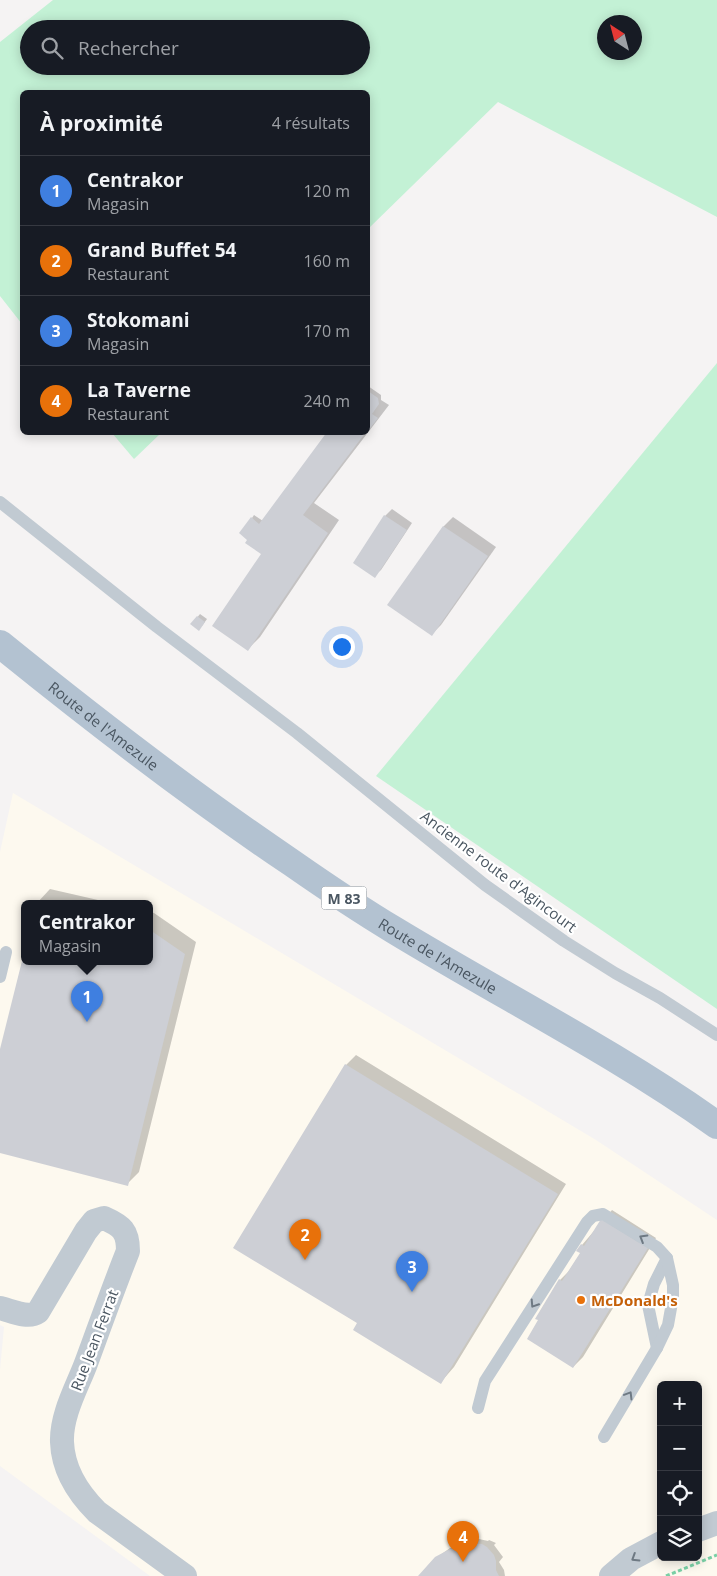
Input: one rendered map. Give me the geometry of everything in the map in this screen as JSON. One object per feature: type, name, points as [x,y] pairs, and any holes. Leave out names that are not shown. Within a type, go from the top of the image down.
[{"type":"main road","name":"Route de l'Amezule","points":[[0,644],[153,765],[313,877],[393,929],[578,1037],[717,1125]]},
{"type":"street","name":"Rue Jean Ferrat","points":[[0,1308],[23,1314],[33,1315],[38,1312],[86,1231],[94,1221],[104,1218],[113,1222],[119,1226],[128,1238],[128,1251],[67,1411],[62,1441],[64,1455],[72,1481],[86,1501],[97,1512],[185,1576]]},
{"type":"street","points":[[702,1529],[717,1523]]},
{"type":"street","points":[[611,1576],[631,1559],[657,1545]]},
{"type":"lane","name":"Ancienne route d'Agincourt","points":[[0,502],[157,627],[297,733],[485,885],[564,941],[660,998],[717,1035]]},
{"type":"lane","points":[[0,978],[6,952]]},
{"type":"lane","points":[[478,1408],[485,1381],[587,1222],[594,1216],[603,1214],[657,1247],[667,1258],[673,1284],[673,1298],[668,1325],[657,1348],[604,1436]]},
{"type":"lane","points":[[657,1348],[648,1305],[654,1284],[667,1258]]},
{"type":"path","points":[[666,1576],[717,1555]]},
{"type":"shaded area","points":[[13,793],[596,1140],[717,1220],[717,1576],[150,1576],[0,1466],[0,1370],[4,1327],[0,1325],[0,852]]},
{"type":"green space","points":[[53,0],[717,0],[717,217],[498,102],[370,227],[370,90],[20,90],[20,321],[0,296],[0,42],[20,26],[20,75],[370,75],[370,20],[28,20]]},
{"type":"green space","points":[[717,363],[717,1009],[376,776]]},
{"type":"green space","points":[[114,435],[159,435],[134,459]]},
{"type":"building","points":[[370,392],[378,398],[379,404],[372,414],[378,418],[370,428]]},
{"type":"building","points":[[325,435],[364,435],[303,515],[328,533],[248,651],[212,626],[261,554],[245,543],[247,540],[239,533],[251,517],[259,524]]},
{"type":"building","points":[[384,515],[407,530],[375,578],[353,563]]},
{"type":"building","points":[[443,526],[488,556],[432,636],[387,605]]},
{"type":"building","points":[[197,616],[205,622],[199,631],[190,624]]},
{"type":"building","points":[[153,932],[185,954],[128,1186],[0,1153],[0,1049],[21,965],[153,965]]},
{"type":"building","points":[[345,1064],[558,1194],[441,1384],[353,1330],[357,1323],[233,1248]]},
{"type":"building","name":"McDonald's","points":[[601,1219],[648,1248],[573,1368],[527,1339],[538,1320],[535,1319],[559,1279],[562,1281],[580,1253],[576,1251],[581,1244],[584,1246]]},
{"type":"building","points":[[469,1543],[482,1544],[487,1547],[494,1555],[496,1570],[499,1576],[418,1576],[435,1557],[450,1549],[460,1549]]},
{"type":"place","name":"Centrakor","points":[[87,1022]]},
{"type":"place","name":"Grand Buffet 54","points":[[305,1260]]},
{"type":"place","name":"Stokomani","points":[[412,1292]]},
{"type":"place","name":"McDonald's","points":[[581,1300]]},
{"type":"place","name":"La Taverne","points":[[463,1562]]}]
